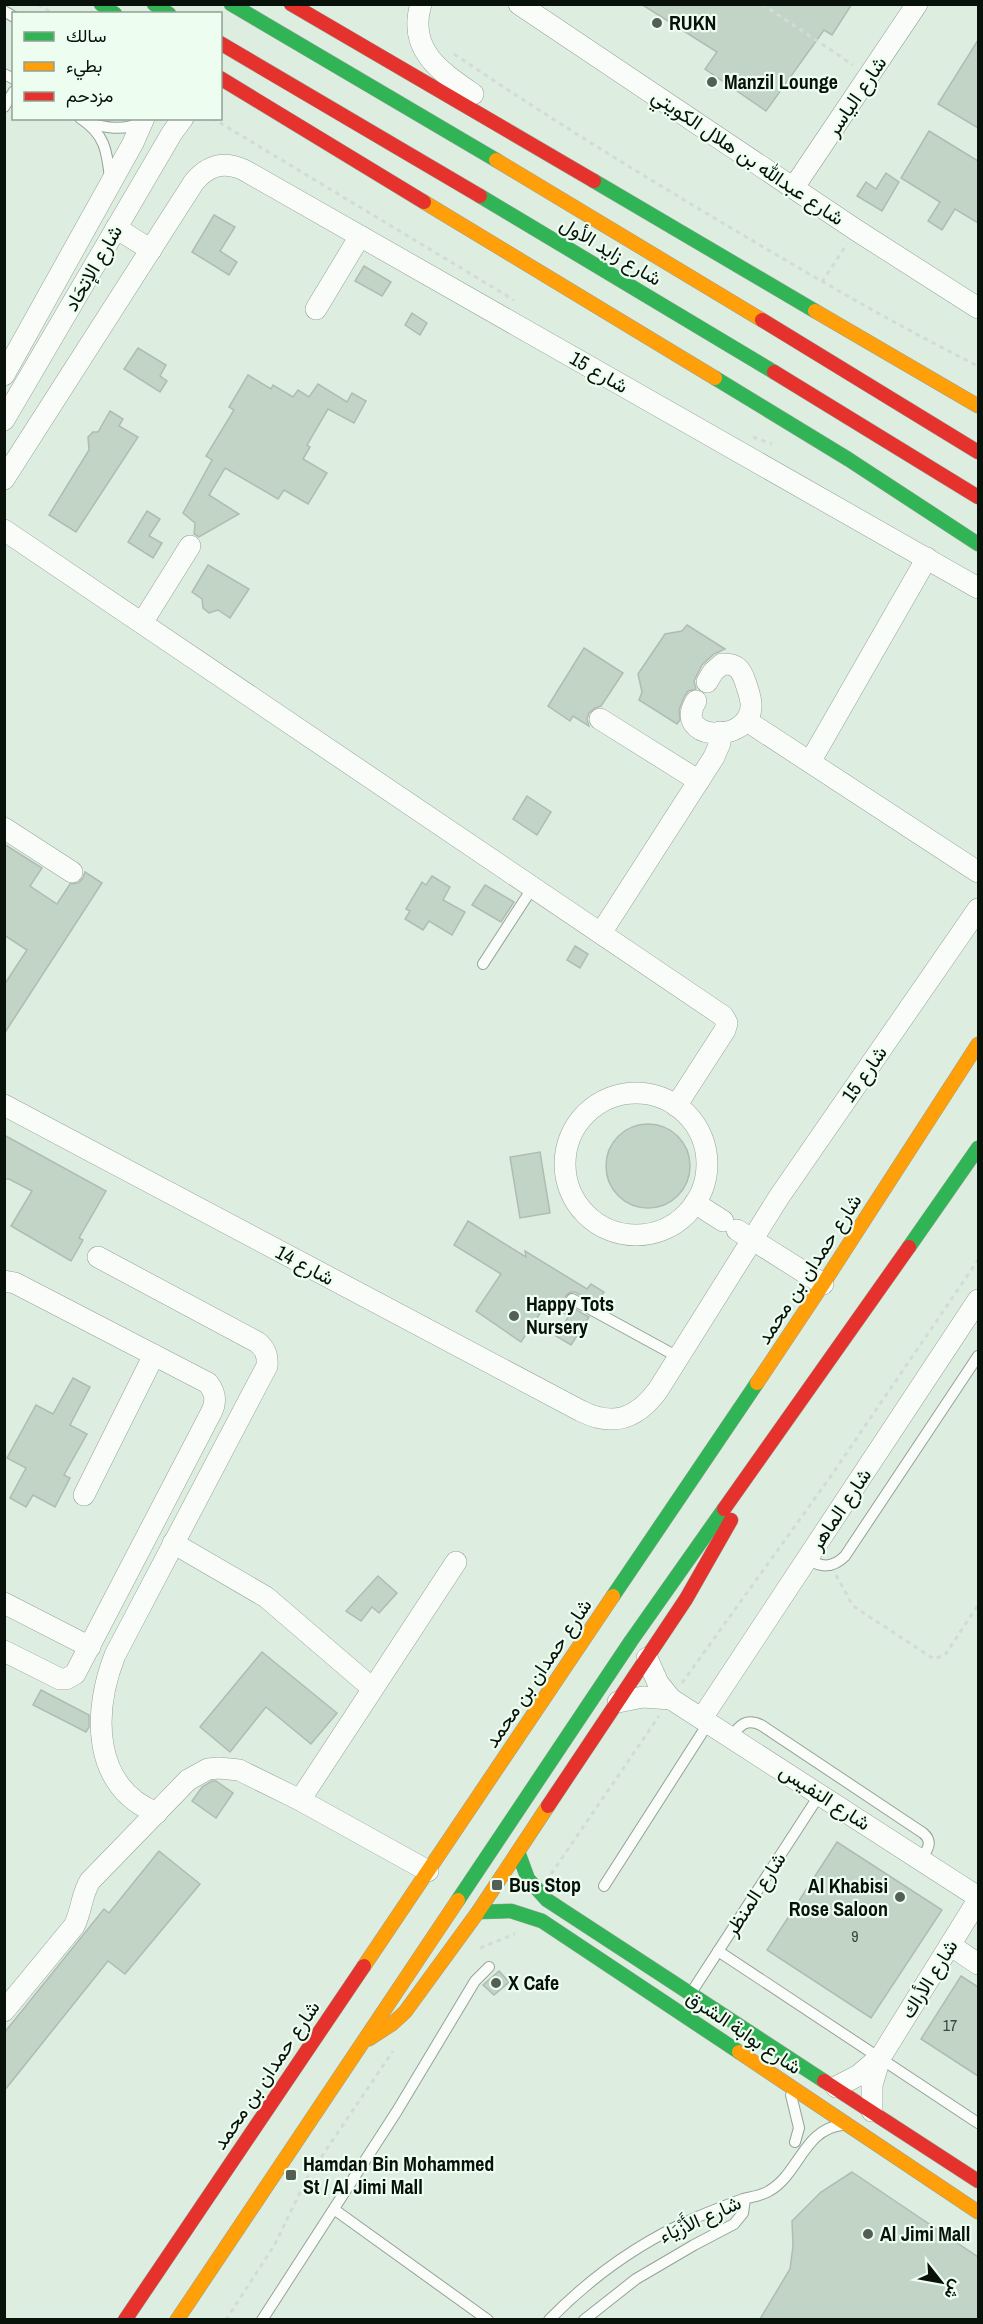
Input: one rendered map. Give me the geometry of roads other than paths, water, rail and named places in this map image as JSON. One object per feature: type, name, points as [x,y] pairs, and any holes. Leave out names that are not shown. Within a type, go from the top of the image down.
[{"type":"main road","name":"شارع زايد الأول","points":[[231,4],[622,235],[978,452]]},
{"type":"main road","points":[[291,4],[978,406]]},
{"type":"main road","name":"شارع زايد الأول","points":[[222,44],[514,215],[978,497]]},
{"type":"main road","points":[[222,79],[848,459],[978,544]]},
{"type":"main road","name":"شارع حمدان بن محمد","points":[[124,2319],[823,1284],[978,1044]]},
{"type":"main road","points":[[177,2319],[631,1641],[978,1148]]},
{"type":"main road","points":[[362,2043],[392,2024],[405,2012],[478,1912],[686,1599],[721,1539],[763,1453]]},
{"type":"main road","name":"شارع بوابة الشرق","points":[[518,1852],[525,1874],[538,1893],[978,2181]]},
{"type":"main road","name":"شارع بوابة الشرق","points":[[478,1912],[503,1910],[526,1914],[549,1926],[978,2211]]},
{"type":"main road","points":[[138,2319],[141,2295]]},
{"type":"street","points":[[422,4],[418,27],[421,41],[435,67],[527,130],[560,162]]},
{"type":"street","name":"شارع عبدالله بن هلال الكويتي","points":[[519,4],[856,230],[978,308]]},
{"type":"street","name":"شارع الياسر","points":[[794,187],[917,4]]},
{"type":"street","points":[[222,100],[238,100],[278,113]]},
{"type":"street","name":"شارع الإتحَاد","points":[[4,375],[143,120]]},
{"type":"street","name":"شارع الإتحَاد","points":[[4,420],[182,120]]},
{"type":"street","name":"شارع 15","points":[[151,250],[201,174],[218,165],[236,166],[978,588]]},
{"type":"street","points":[[4,479],[151,250],[116,228]]},
{"type":"street","points":[[316,309],[360,236]]},
{"type":"street","points":[[4,530],[725,1019],[725,1030],[676,1106]]},
{"type":"street","points":[[142,623],[190,546]]},
{"type":"street","points":[[810,762],[927,558]]},
{"type":"street","points":[[696,701],[692,713],[695,726],[707,734],[736,729],[747,720],[752,704],[739,668],[734,664],[722,663],[707,682]]},
{"type":"street","points":[[600,719],[699,781]]},
{"type":"street","points":[[747,720],[978,872]]},
{"type":"street","points":[[601,933],[718,750],[720,732]]},
{"type":"street","points":[[4,828],[72,872]]},
{"type":"street","name":"شارع 15","points":[[607,1419],[622,1418],[636,1413],[649,1403],[678,1357],[737,1230],[806,1157],[978,909]]},
{"type":"street","points":[[623,1094],[651,1095],[676,1106],[695,1125],[705,1150],[705,1178],[695,1203],[676,1223],[663,1230],[636,1235],[622,1234],[603,1227],[586,1214],[570,1191],[565,1164],[571,1137],[586,1114],[597,1105],[623,1094]]},
{"type":"street","name":"شارع 14","points":[[4,1106],[581,1411],[593,1417],[607,1419]]},
{"type":"street","points":[[695,1203],[823,1284]]},
{"type":"street","points":[[98,1257],[257,1342],[267,1354],[267,1366],[115,1655],[104,1690],[101,1708],[103,1748],[114,1779],[127,1797],[157,1813]]},
{"type":"street","points":[[4,1281],[15,1283],[208,1383],[214,1394],[214,1406],[75,1674],[66,1679],[54,1677],[4,1651]]},
{"type":"street","name":"شارع الماهر","points":[[705,1720],[806,1559],[978,1300]]},
{"type":"street","points":[[84,1495],[154,1355]]},
{"type":"street","points":[[173,1543],[266,1597],[372,1688]]},
{"type":"street","points":[[300,1800],[456,1562]]},
{"type":"street","points":[[4,1603],[90,1647]]},
{"type":"street","name":"شارع النفيس","points":[[646,1658],[658,1683],[670,1699]]},
{"type":"street","name":"شارع النفيس","points":[[618,1702],[656,1696],[670,1699],[978,1898]]},
{"type":"street","points":[[4,2011],[74,1926],[83,1894],[90,1881],[192,1776],[208,1769],[229,1768],[248,1774],[428,1871]]},
{"type":"street","name":"شارع الأراك","points":[[872,2111],[872,2085],[880,2058],[978,1898]]},
{"type":"street","points":[[950,1945],[978,1964]]},
{"type":"street","name":"شارع الأراك","points":[[836,2087],[859,2075],[880,2058]]},
{"type":"lane","points":[[4,107],[12,94]]},
{"type":"lane","points":[[84,121],[112,128],[136,125],[143,120]]},
{"type":"lane","points":[[84,121],[108,150],[111,181]]},
{"type":"lane","points":[[483,964],[533,887]]},
{"type":"lane","points":[[572,1299],[678,1357]]},
{"type":"lane","points":[[806,1559],[817,1565],[832,1565],[844,1556],[978,1356]]},
{"type":"lane","name":"شارع الماهر","points":[[604,1886],[705,1720]]},
{"type":"lane","points":[[731,1737],[745,1722],[751,1721],[761,1725],[923,1833],[929,1840],[929,1845],[921,1860]]},
{"type":"lane","name":"شارع المنظر","points":[[690,1993],[820,1794]]},
{"type":"lane","points":[[718,1951],[978,2123]]},
{"type":"lane","points":[[266,2318],[398,2111],[475,1981],[489,1967]]},
{"type":"lane","points":[[786,2084],[797,2116],[798,2134],[795,2142]]},
{"type":"lane","name":"شارع الأَزْيَاء","points":[[549,2319],[603,2272],[647,2242],[696,2217],[767,2192],[790,2172],[811,2141],[821,2132],[834,2126],[848,2124]]},
{"type":"lane","points":[[584,2319],[652,2269],[734,2224],[743,2213],[745,2199]]},
{"type":"lane","points":[[335,2210],[488,2319]]},
{"type":"place","name":"RUKN","points":[[657,23]]},
{"type":"place","name":"Manzil Lounge","points":[[712,82]]},
{"type":"place","name":"Happy Tots Nursery","points":[[514,1316]]},
{"type":"place","name":"Bus Stop","points":[[497,1885]]},
{"type":"place","name":"Al Khabisi Rose Saloon","points":[[900,1897]]},
{"type":"place","name":"X Cafe","points":[[496,1983]]},
{"type":"place","name":"Hamdan Bin Mohammed St / Al Jimi Mall","points":[[291,2175]]},
{"type":"place","name":"Al Jimi Mall","points":[[868,2234]]}]
